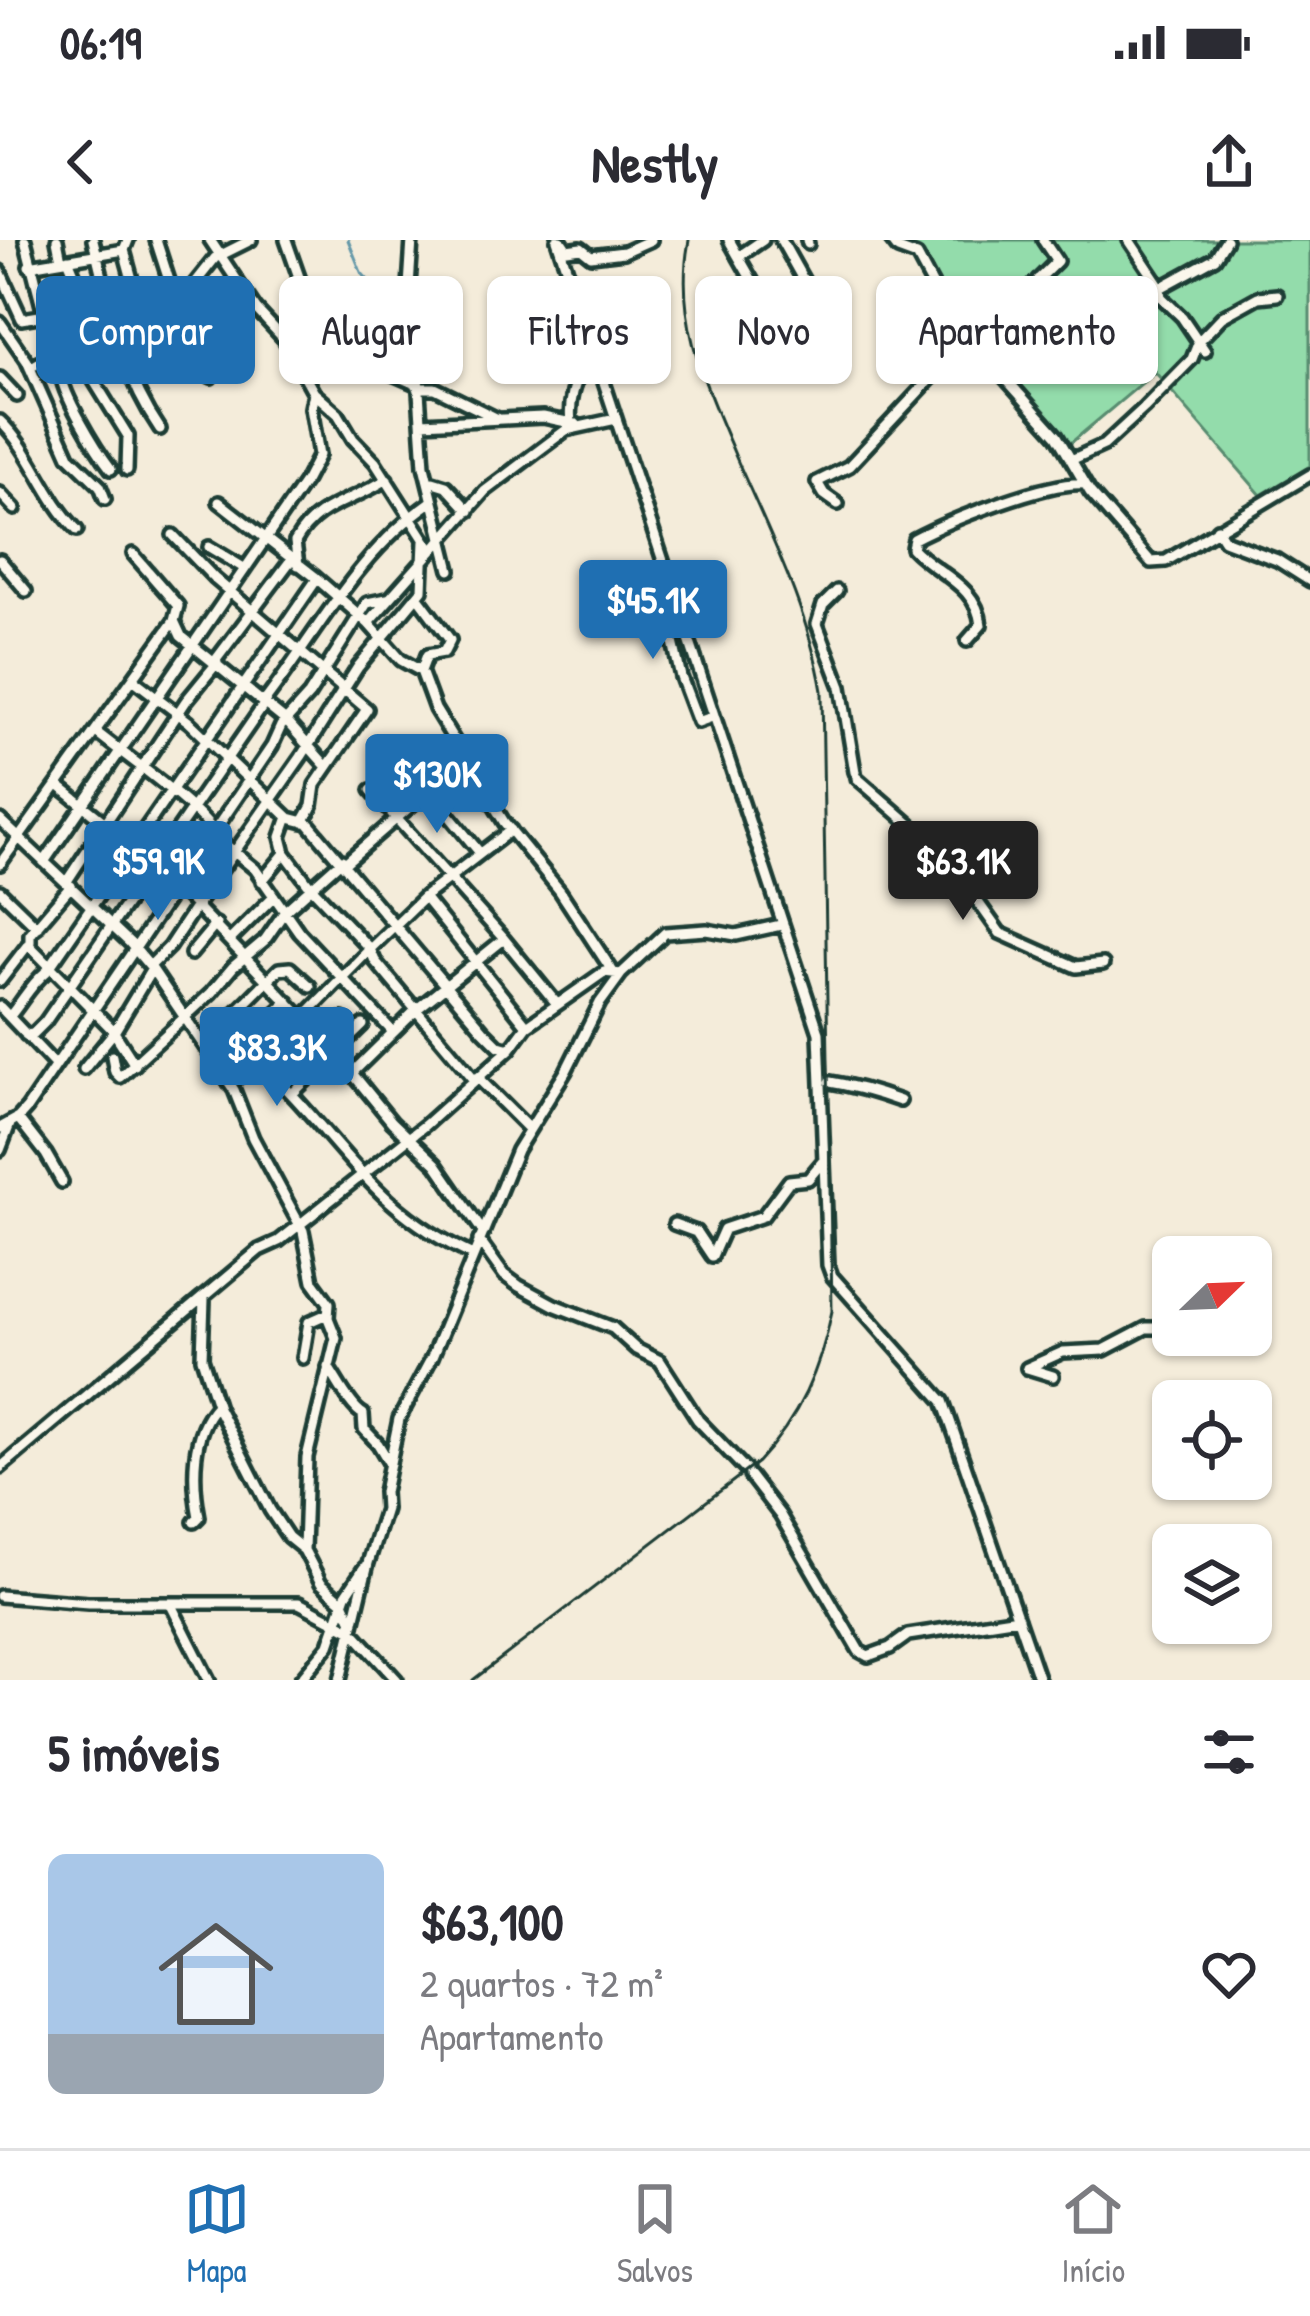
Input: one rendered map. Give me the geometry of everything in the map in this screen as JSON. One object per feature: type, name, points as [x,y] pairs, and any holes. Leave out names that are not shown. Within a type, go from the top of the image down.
[{"type":"street","points":[[25,240],[36,289]]},
{"type":"street","points":[[57,240],[73,276]]},
{"type":"street","points":[[93,240],[115,340],[142,404],[160,429]]},
{"type":"street","points":[[156,240],[169,276]]},
{"type":"street","points":[[209,240],[256,309],[279,333]]},
{"type":"street","points":[[202,276],[220,255],[250,240]]},
{"type":"street","points":[[286,240],[299,276]]},
{"type":"street","points":[[412,240],[408,302],[431,502],[445,538],[450,570]]},
{"type":"street","points":[[559,240],[567,250],[580,248],[591,256],[619,254],[651,240]]},
{"type":"street","points":[[559,240],[570,276]]},
{"type":"street","points":[[729,240],[750,276]]},
{"type":"street","points":[[781,240],[801,276]]},
{"type":"street","points":[[891,240],[898,250],[917,256],[929,276]]},
{"type":"street","points":[[1041,276],[1057,260],[1043,240]]},
{"type":"street","points":[[1129,240],[1161,297],[1202,346]]},
{"type":"street","points":[[1160,288],[1215,258],[1226,240]]},
{"type":"street","points":[[741,255],[758,241]]},
{"type":"street","points":[[28,266],[97,255],[126,245],[134,276]]},
{"type":"street","points":[[0,271],[22,320],[36,317]]},
{"type":"street","points":[[1071,460],[1104,445],[1144,408],[1192,359],[1222,316],[1258,297],[1277,296]]},
{"type":"street","points":[[0,322],[30,368],[69,457],[100,487],[105,499]]},
{"type":"street","points":[[30,368],[36,363]]},
{"type":"street","points":[[0,378],[17,395]]},
{"type":"street","points":[[62,384],[111,469]]},
{"type":"street","points":[[97,384],[127,434],[127,470]]},
{"type":"street","points":[[84,1069],[114,1032],[151,968],[344,690],[425,586],[429,555],[424,541],[387,479],[309,384]]},
{"type":"street","points":[[414,384],[436,388],[500,420]]},
{"type":"street","points":[[577,384],[568,399],[577,424]]},
{"type":"street","points":[[604,384],[819,1034],[826,1249],[832,1276],[943,1401],[1039,1680]]},
{"type":"street","points":[[838,504],[817,482],[849,466],[926,384]]},
{"type":"street","points":[[1011,384],[1052,430],[1085,484],[1154,564],[1310,475]]},
{"type":"street","points":[[44,862],[319,455],[311,408],[314,393]]},
{"type":"street","points":[[422,423],[543,417],[577,424],[616,419]]},
{"type":"street","points":[[0,421],[56,509],[77,530]]},
{"type":"street","points":[[368,623],[485,491],[577,424]]},
{"type":"street","points":[[0,981],[141,770],[184,717],[187,701],[252,610],[295,562],[295,542],[311,518],[387,479]]},
{"type":"street","points":[[434,482],[446,486],[469,511]]},
{"type":"street","points":[[967,640],[980,625],[979,611],[960,584],[916,553],[914,539],[1052,488],[1085,484]]},
{"type":"street","points":[[0,493],[15,509]]},
{"type":"street","points":[[219,502],[368,623],[401,660],[422,671]]},
{"type":"street","points":[[26,1035],[45,1022],[337,599],[390,531],[431,502]]},
{"type":"street","points":[[1216,529],[1224,540],[1277,560],[1310,581]]},
{"type":"street","points":[[173,536],[368,711],[312,790],[312,806],[303,822]]},
{"type":"street","points":[[209,547],[244,568]]},
{"type":"street","points":[[0,864],[174,621],[178,606],[134,554]]},
{"type":"street","points":[[0,560],[26,591]]},
{"type":"street","points":[[10,1016],[50,966],[316,579]]},
{"type":"street","points":[[837,591],[823,605],[817,624],[841,687],[856,775],[944,854],[1000,933],[1076,967],[1103,964]]},
{"type":"street","points":[[417,596],[450,640],[444,652],[428,655],[422,671],[435,709],[511,830],[617,973]]},
{"type":"street","points":[[0,1150],[10,1123],[56,1065],[175,886],[217,837],[248,778],[358,616],[370,601],[386,599]]},
{"type":"street","points":[[174,621],[182,636],[286,722],[327,767]]},
{"type":"street","points":[[683,626],[671,633],[685,692],[698,722],[712,717]]},
{"type":"street","points":[[134,680],[184,717],[289,817],[308,823],[483,1030],[510,1049]]},
{"type":"street","points":[[96,732],[170,789],[234,851],[306,940],[392,1032]]},
{"type":"street","points":[[112,1055],[117,1076],[135,1064],[265,940],[312,885],[466,758]]},
{"type":"street","points":[[59,786],[155,862],[353,1072],[436,1164],[504,1275],[554,1305],[613,1328],[636,1349],[660,1361],[698,1420],[780,1515],[859,1651],[868,1656],[908,1636],[1018,1618]]},
{"type":"street","points":[[371,790],[557,1004]]},
{"type":"street","points":[[428,790],[480,853]]},
{"type":"street","points":[[289,817],[281,837],[286,853],[476,1079],[529,1129]]},
{"type":"street","points":[[0,820],[151,968],[230,1084],[266,1166],[300,1223],[313,1281],[329,1303],[327,1315],[336,1338],[305,1470],[304,1550]]},
{"type":"street","points":[[230,1084],[386,938],[393,924],[511,830]]},
{"type":"street","points":[[217,837],[223,868]]},
{"type":"street","points":[[262,881],[286,853]]},
{"type":"street","points":[[0,891],[37,927]]},
{"type":"street","points":[[230,940],[274,896]]},
{"type":"street","points":[[424,897],[527,1026]]},
{"type":"street","points":[[191,954],[216,924]]},
{"type":"street","points":[[340,1680],[385,1509],[399,1419],[432,1357],[529,1129],[617,973],[665,933],[707,930],[736,935],[781,925]]},
{"type":"street","points":[[353,1072],[418,1009],[504,939]]},
{"type":"street","points":[[28,944],[114,1032],[135,1064]]},
{"type":"street","points":[[205,1042],[267,980],[287,968],[310,986]]},
{"type":"street","points":[[0,1468],[142,1345],[409,1138],[510,1049],[527,1026],[604,972],[617,973]]},
{"type":"street","points":[[217,1064],[288,1002]]},
{"type":"street","points":[[0,1007],[56,1065]]},
{"type":"street","points":[[323,1040],[342,1019]]},
{"type":"street","points":[[293,1093],[363,1025]]},
{"type":"street","points":[[258,1061],[293,1093],[360,1176],[404,1217],[473,1255]]},
{"type":"street","points":[[830,1082],[866,1086],[873,1093],[901,1101]]},
{"type":"street","points":[[10,1123],[62,1182]]},
{"type":"street","points":[[674,1224],[696,1232],[712,1256],[724,1229],[763,1216],[789,1181],[814,1176],[824,1160]]},
{"type":"street","points":[[204,1298],[200,1349],[218,1405],[270,1510],[288,1537],[304,1550],[321,1582],[343,1602],[351,1615],[352,1631]]},
{"type":"street","points":[[303,1358],[309,1322],[327,1315]]},
{"type":"street","points":[[1053,1376],[1027,1368],[1063,1352],[1104,1350],[1152,1328]]},
{"type":"street","points":[[328,1367],[343,1384],[354,1410],[363,1414],[364,1430],[390,1464]]},
{"type":"street","points":[[194,1522],[199,1517],[195,1450],[210,1412],[218,1405]]},
{"type":"street","points":[[299,1680],[329,1645],[343,1602],[368,1563]]},
{"type":"street","points":[[4,1595],[299,1603],[352,1631],[397,1680]]},
{"type":"street","points":[[170,1603],[209,1680]]},
{"type":"green space","points":[[899,240],[1310,240],[1310,466],[1261,495],[1158,375],[1158,276],[928,276]]},
{"type":"green space","points":[[1015,384],[1141,384],[1066,447]]},
{"type":"waterway","points":[[348,240],[364,276]]},
{"type":"railway","points":[[473,1680],[758,1462],[806,1392],[832,1311],[822,691],[797,600],[695,350],[686,297],[689,240]]}]
